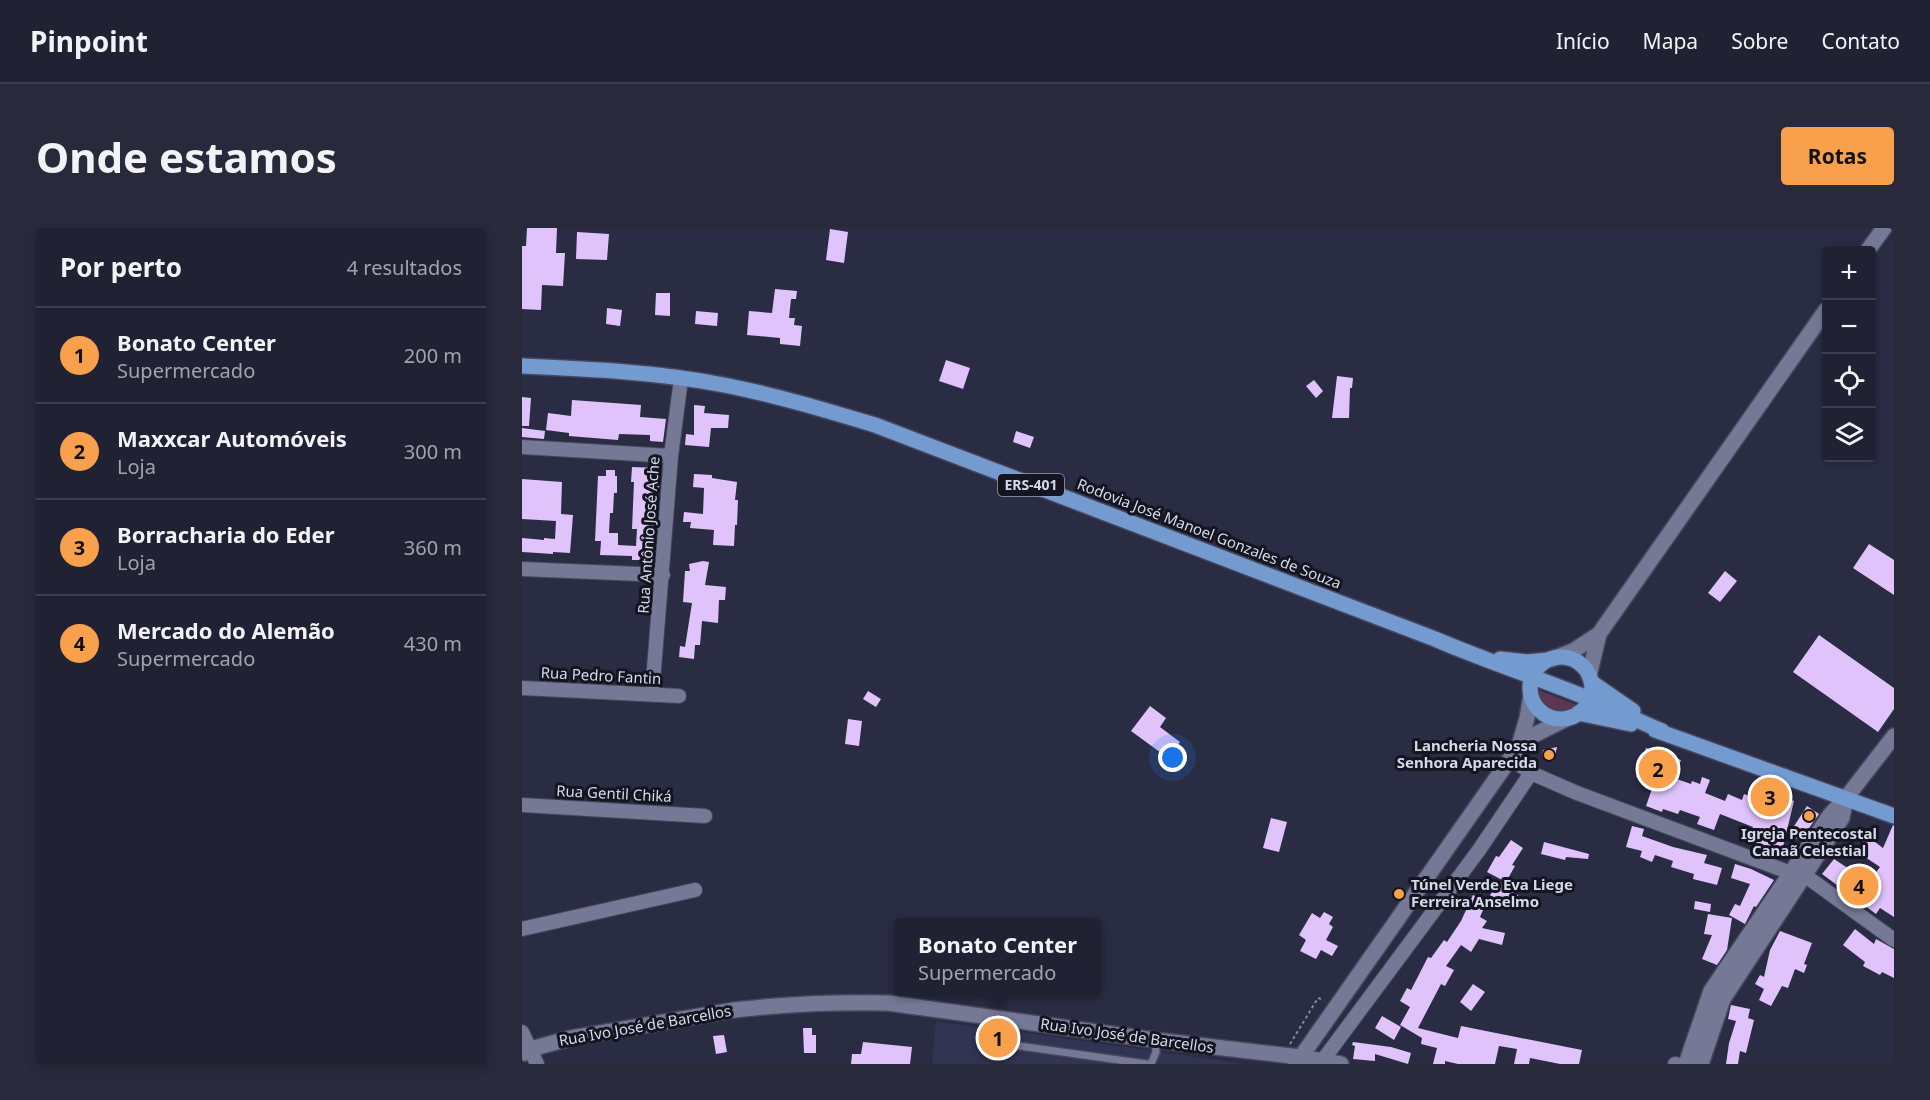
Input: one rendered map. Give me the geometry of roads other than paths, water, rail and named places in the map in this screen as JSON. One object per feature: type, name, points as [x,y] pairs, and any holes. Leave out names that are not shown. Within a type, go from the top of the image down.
[{"type":"main road","points":[[1871,246],[1884,228]]},
{"type":"main road","points":[[1514,753],[1527,718],[1531,688],[1541,664],[1573,651],[1599,634],[1822,317]]},
{"type":"main road","name":"Rodovia José Manoel Gonzales de Souza","points":[[522,366],[612,370],[681,379],[722,385],[805,403],[875,425],[1475,656]]},
{"type":"main road","points":[[1298,1060],[1514,753],[1534,735],[1574,715],[1590,699],[1590,679],[1599,634]]},
{"type":"main road","points":[[1475,656],[1527,662],[1563,657],[1574,660],[1583,666],[1590,679],[1662,731]]},
{"type":"main road","points":[[1475,656],[1531,688],[1590,699],[1662,731],[1894,816]]},
{"type":"main road","points":[[1531,688],[1541,711],[1548,716],[1563,718],[1574,715],[1662,731]]},
{"type":"main road","points":[[1686,1064],[1711,991],[1797,874],[1842,818],[1846,798],[1894,736]]},
{"type":"main road","points":[[1701,1064],[1723,999],[1797,874]]},
{"type":"main road","name":"Rua Ivo José de Barcellos","points":[[526,1051],[571,1038],[734,1010],[888,1003],[1341,1064]]},
{"type":"main road","points":[[1253,1053],[1267,1064]]},
{"type":"street","name":"Rua Antônio José Ache","points":[[652,694],[671,456],[681,379]]},
{"type":"street","points":[[522,447],[671,456]]},
{"type":"street","points":[[522,569],[663,575]]},
{"type":"street","name":"Rua Pedro Fantin","points":[[522,688],[679,696]]},
{"type":"street","points":[[1514,753],[1531,773],[1577,793],[1797,874],[1894,940]]},
{"type":"street","points":[[1323,1060],[1479,850],[1531,773]]},
{"type":"street","name":"Rua Gentil Chiká","points":[[522,806],[705,816]]},
{"type":"street","points":[[522,929],[695,890]]},
{"type":"street","points":[[522,1032],[526,1051],[537,1064]]},
{"type":"lane","points":[[1013,1045],[1149,1064],[1156,1052],[1155,1040]]},
{"type":"place","name":"Lancheria Nossa Senhora Aparecida","points":[[1549,755]]},
{"type":"place","name":"Maxxcar Automóveis","points":[[1658,769]]},
{"type":"place","name":"Borracharia do Eder","points":[[1770,797]]},
{"type":"place","name":"Igreja Pentecostal Canaã Celestial","points":[[1809,816]]},
{"type":"place","name":"Mercado do Alemão","points":[[1859,886]]},
{"type":"place","name":"Túnel Verde Eva Liege Ferreira Anselmo","points":[[1399,894]]},
{"type":"place","name":"Bonato Center","points":[[998,1038]]}]
